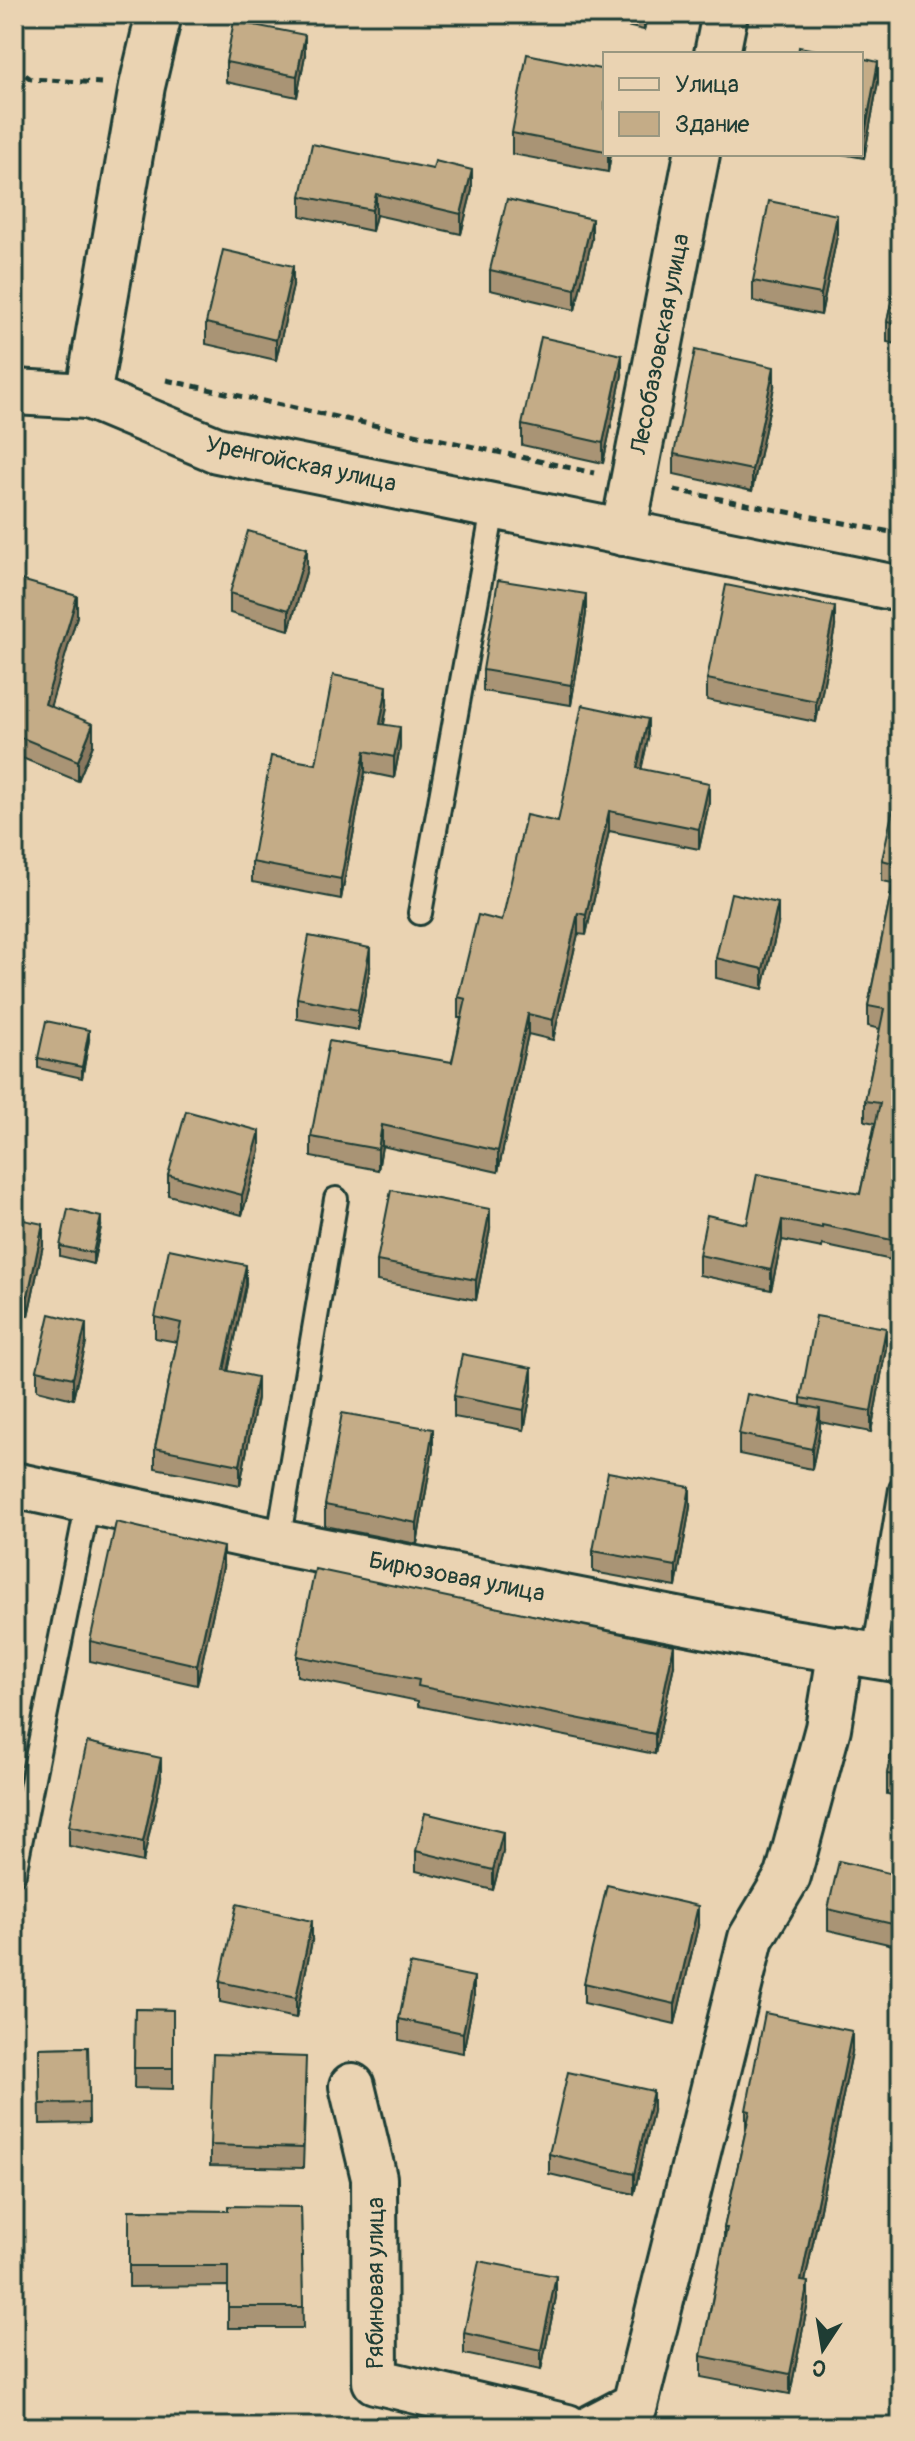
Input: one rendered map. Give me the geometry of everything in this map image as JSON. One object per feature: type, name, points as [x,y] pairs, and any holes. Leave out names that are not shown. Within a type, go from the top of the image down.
[{"type":"street","points":[[88,396],[142,86],[159,14]]},
{"type":"street","points":[[717,52],[725,14]]},
{"type":"street","name":"Лесобазовская улица","points":[[623,533],[697,156]]},
{"type":"street","name":"Уренгойская улица","points":[[14,392],[88,396],[217,450],[901,589]]},
{"type":"street","name":"Бирюзовая улица","points":[[14,1485],[278,1542],[779,1640],[872,1654]]},
{"type":"street","points":[[593,2427],[635,2405],[751,1938],[788,1876],[828,1728],[872,1654]]},
{"type":"street","name":"Рябиновая улица","points":[[352,2086],[374,2178],[375,2381],[567,2427]]},
{"type":"lane","points":[[420,913],[494,504]]},
{"type":"lane","points":[[278,1542],[336,1199]]},
{"type":"lane","points":[[872,1654],[901,1489]]},
{"type":"lane","points":[[14,1873],[88,1502]]},
{"type":"path","points":[[14,67],[31,79],[142,86]]},
{"type":"path","points":[[166,380],[633,481],[901,534]]},
{"type":"building","points":[[234,21],[305,35],[297,76],[226,62]]},
{"type":"building","points":[[799,47],[827,52],[798,52]]},
{"type":"building","points":[[527,54],[603,70],[603,151],[512,133]]},
{"type":"building","points":[[863,58],[878,62],[863,138]]},
{"type":"building","points":[[312,144],[433,169],[435,161],[472,170],[461,214],[376,194],[372,210],[301,196]]},
{"type":"building","points":[[507,199],[592,219],[575,289],[490,270]]},
{"type":"building","points":[[769,201],[837,215],[821,294],[753,281]]},
{"type":"building","points":[[223,250],[293,266],[276,340],[206,323]]},
{"type":"building","points":[[901,257],[901,325],[887,322]]},
{"type":"building","points":[[541,337],[622,355],[603,443],[522,425]]},
{"type":"building","points":[[695,350],[774,367],[752,470],[674,454]]},
{"type":"building","points":[[248,531],[307,548],[289,610],[230,593]]},
{"type":"building","points":[[14,578],[77,596],[45,704],[93,724],[78,761],[14,736]]},
{"type":"building","points":[[498,580],[586,594],[571,685],[483,670]]},
{"type":"building","points":[[726,585],[835,607],[816,701],[707,679]]},
{"type":"building","points":[[333,675],[387,686],[380,724],[400,727],[394,757],[365,751],[341,879],[252,862],[271,756],[316,764]]},
{"type":"building","points":[[582,705],[648,719],[637,768],[709,783],[699,829],[609,811],[586,915],[578,913],[553,1020],[528,1014],[498,1151],[382,1125],[378,1149],[311,1137],[329,1041],[452,1062],[466,999],[458,997],[478,915],[502,921],[526,815],[558,822]]},
{"type":"building","points":[[896,795],[901,796],[901,1242],[782,1220],[771,1270],[699,1255],[707,1215],[747,1224],[757,1174],[860,1194],[880,1103],[865,1101],[884,1009],[868,1006],[897,864],[882,860]]},
{"type":"building","points":[[731,893],[778,903],[763,969],[716,958]]},
{"type":"building","points":[[309,936],[370,948],[358,1010],[297,998]]},
{"type":"building","points":[[46,1021],[89,1030],[82,1067],[38,1058]]},
{"type":"building","points":[[186,1111],[260,1131],[242,1195],[168,1175]]},
{"type":"building","points":[[391,1190],[490,1209],[476,1280],[377,1261]]},
{"type":"building","points":[[68,1209],[101,1217],[93,1253],[60,1246]]},
{"type":"building","points":[[14,1218],[43,1224],[28,1296],[14,1293]]},
{"type":"building","points":[[169,1249],[246,1265],[224,1370],[257,1377],[240,1465],[155,1448],[181,1323],[155,1317]]},
{"type":"building","points":[[50,1314],[86,1323],[73,1378],[37,1370]]},
{"type":"building","points":[[816,1316],[886,1328],[871,1411],[801,1398]]},
{"type":"building","points":[[462,1354],[532,1368],[524,1410],[454,1396]]},
{"type":"building","points":[[747,1394],[820,1409],[812,1449],[739,1434]]},
{"type":"building","points":[[342,1413],[433,1429],[417,1523],[325,1505]]},
{"type":"building","points":[[608,1472],[690,1487],[676,1566],[593,1551]]},
{"type":"building","points":[[116,1522],[223,1547],[197,1665],[90,1641]]},
{"type":"building","points":[[315,1569],[674,1645],[655,1734],[418,1686],[419,1680],[297,1656]]},
{"type":"building","points":[[901,1703],[901,1776],[887,1774]]},
{"type":"building","points":[[87,1742],[161,1758],[143,1842],[69,1826]]},
{"type":"building","points":[[425,1813],[503,1832],[493,1870],[416,1851]]},
{"type":"building","points":[[839,1861],[901,1876],[901,1926],[828,1909]]},
{"type":"building","points":[[607,1885],[698,1906],[675,2004],[584,1983]]},
{"type":"building","points":[[237,1904],[312,1921],[296,1998],[220,1982]]},
{"type":"building","points":[[410,1964],[474,1977],[463,2033],[399,2019]]},
{"type":"building","points":[[135,2009],[173,2010],[173,2068],[134,2068]]},
{"type":"building","points":[[765,2013],[852,2031],[801,2281],[808,2282],[790,2374],[701,2356],[727,2228],[724,2228],[750,2111],[746,2110]]},
{"type":"building","points":[[88,2047],[89,2103],[40,2104],[39,2048]]},
{"type":"building","points":[[213,2054],[306,2057],[303,2148],[210,2145]]},
{"type":"building","points":[[568,2072],[653,2091],[634,2174],[549,2154]]},
{"type":"building","points":[[228,2206],[301,2207],[303,2307],[228,2307],[228,2266],[129,2266],[129,2210],[228,2211]]},
{"type":"building","points":[[479,2261],[556,2276],[541,2350],[464,2333]]}]
